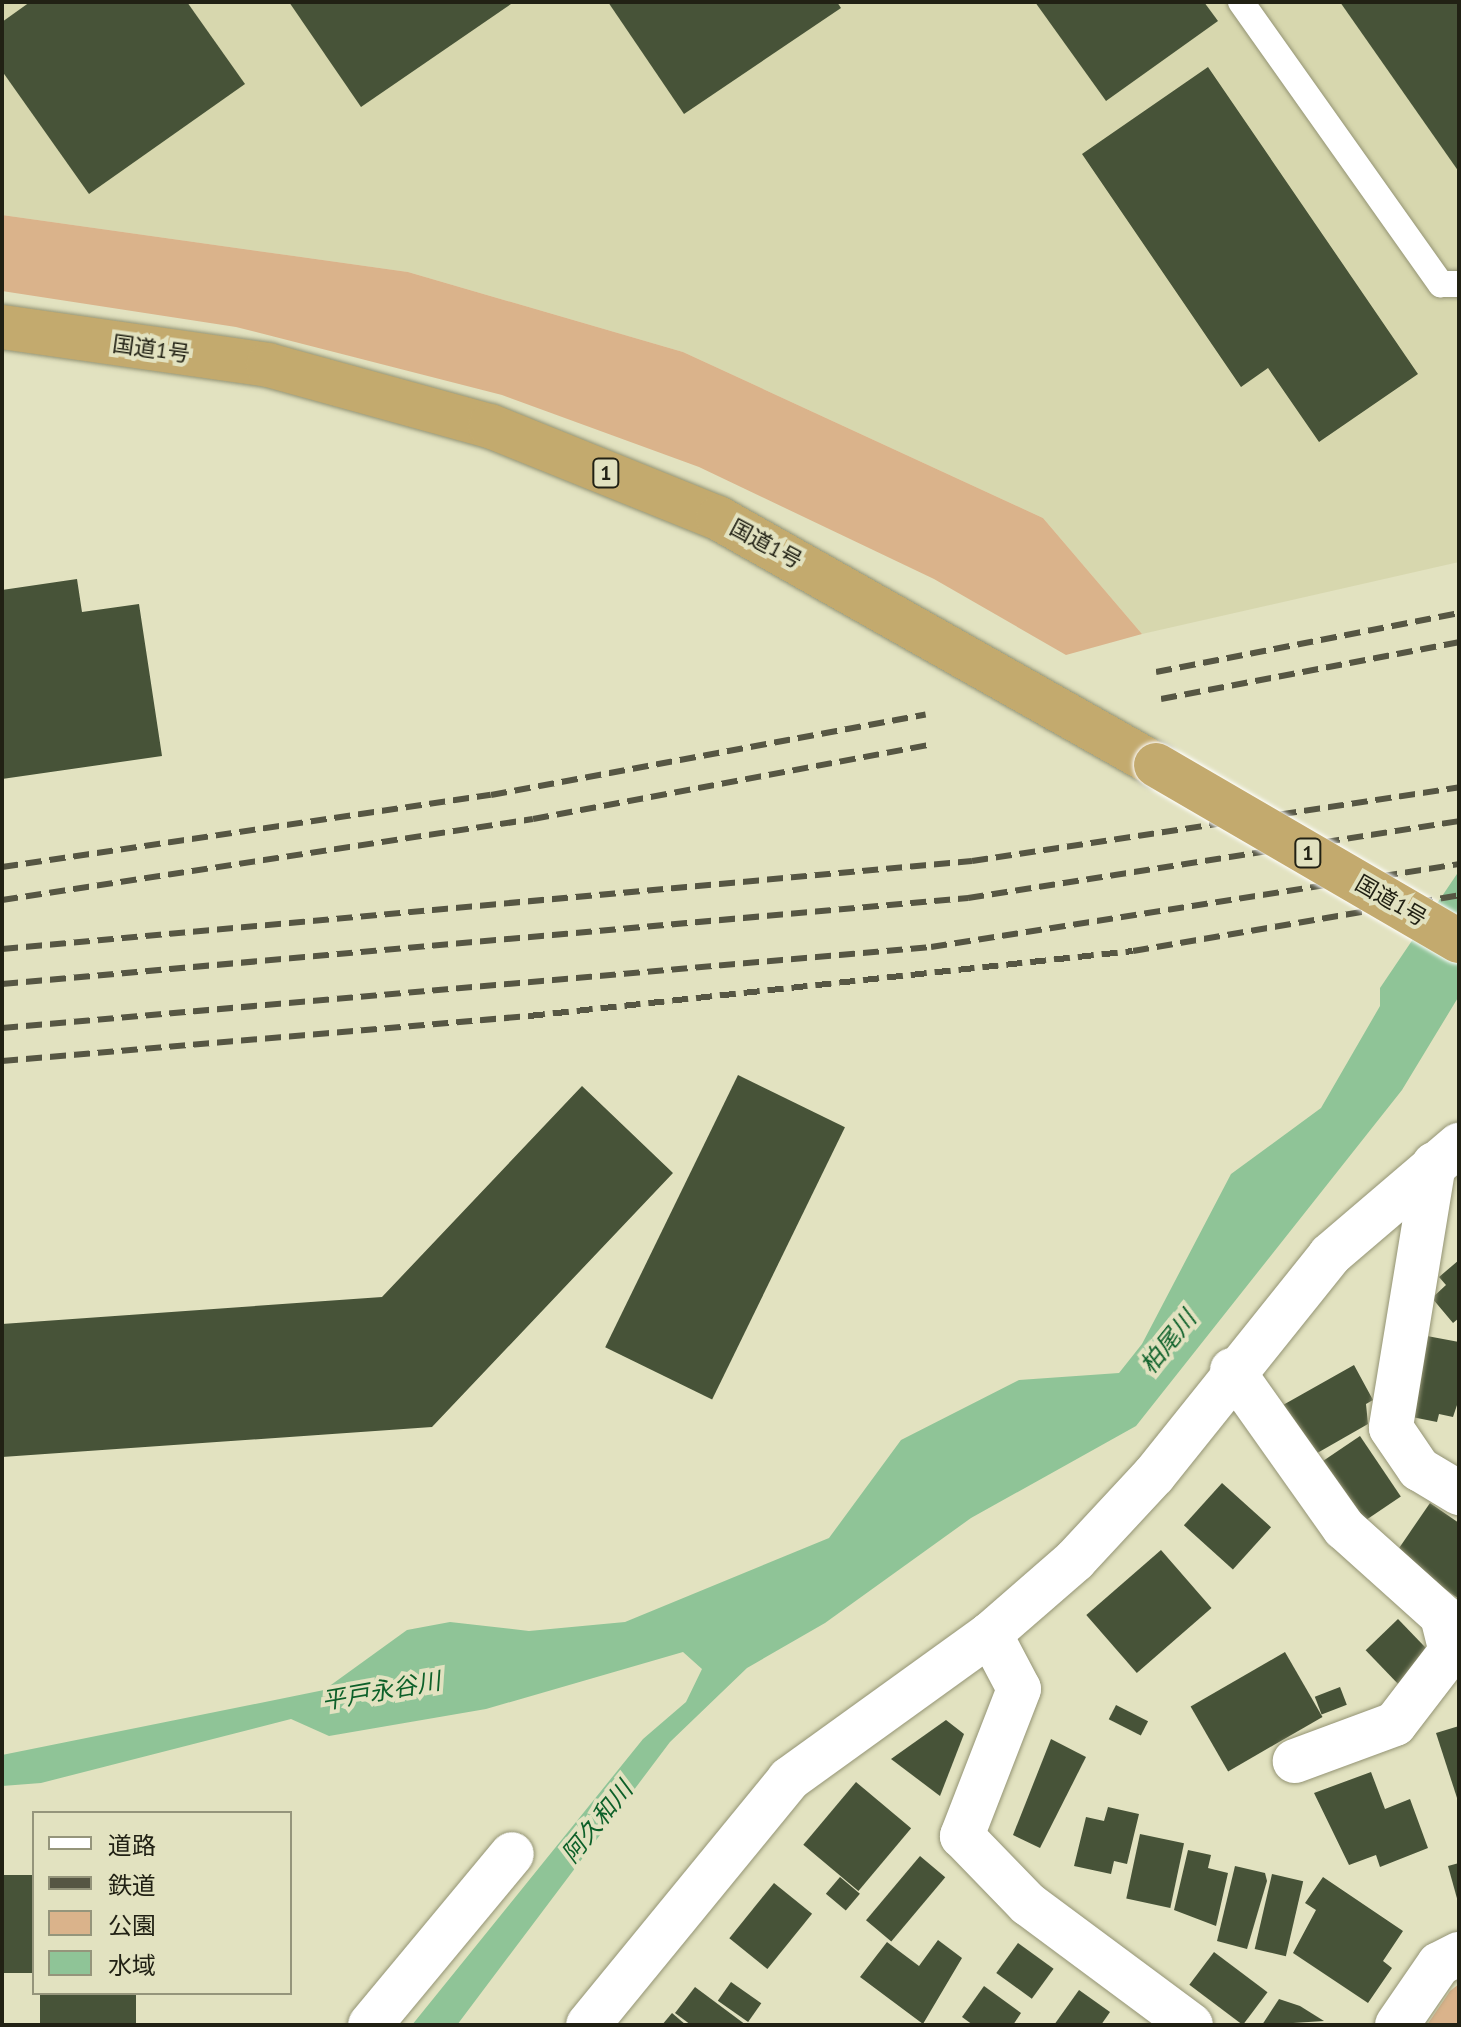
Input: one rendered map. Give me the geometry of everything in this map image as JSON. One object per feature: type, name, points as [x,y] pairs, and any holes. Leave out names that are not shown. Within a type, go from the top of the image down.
[{"type":"highway","name":"国道1号","points":[[2,327],[268,365],[490,426],[718,518],[1156,765],[1459,941]]},
{"type":"street","points":[[588,2025],[789,1779],[990,1634],[1075,1560],[1154,1475],[1232,1370],[1330,1255],[1447,1154]]},
{"type":"street","points":[[1447,1154],[1391,1428],[1419,1469],[1459,1493]]},
{"type":"street","points":[[1232,1370],[1344,1528],[1442,1616],[1451,1651],[1395,1724],[1295,1761]]},
{"type":"street","points":[[990,1634],[1019,1689],[962,1836],[1028,1904],[1191,2025]]},
{"type":"street","points":[[370,2025],[512,1854]]},
{"type":"street","points":[[1397,2025],[1439,1964],[1459,1954]]},
{"type":"lane","points":[[1241,2],[1441,284],[1459,284]]},
{"type":"shaded area","points":[[2,2],[1459,2],[1459,562],[1142,634],[1043,518],[683,352],[408,272],[2,215]]},
{"type":"green space","points":[[2,215],[408,272],[683,352],[1043,518],[1142,634],[1066,655],[934,579],[699,467],[502,395],[236,327],[2,291]]},
{"type":"green space","points":[[1459,1984],[1459,2025],[1427,2025],[1450,1991]]},
{"type":"water","points":[[1459,871],[1459,996],[1402,1090],[1136,1426],[971,1518],[825,1623],[747,1668],[670,1742],[457,2025],[412,2025],[643,1739],[686,1702],[702,1669],[683,1652],[486,1709],[329,1736],[291,1719],[41,1783],[2,1786],[2,1755],[324,1690],[407,1630],[450,1622],[529,1631],[625,1622],[829,1538],[901,1440],[1019,1380],[1119,1373],[1142,1344],[1231,1174],[1321,1108],[1380,1006],[1380,988]]},
{"type":"building","points":[[30,2],[187,2],[245,84],[89,194],[2,71],[2,22]]},
{"type":"building","points":[[289,2],[514,2],[361,107]]},
{"type":"building","points":[[608,2],[837,2],[841,8],[684,114]]},
{"type":"building","points":[[1035,2],[1204,2],[1218,21],[1106,101]]},
{"type":"building","points":[[1340,2],[1459,2],[1459,172]]},
{"type":"building","points":[[1208,67],[1418,374],[1319,442],[1268,368],[1241,387],[1082,154]]},
{"type":"building","points":[[77,579],[82,612],[139,604],[162,756],[2,779],[2,590]]},
{"type":"building","points":[[738,1075],[845,1127],[712,1400],[605,1347]]},
{"type":"building","points":[[582,1086],[673,1173],[432,1427],[2,1457],[2,1324],[382,1297]]},
{"type":"building","points":[[1459,1260],[1459,1318],[1453,1323],[1432,1298],[1446,1285],[1439,1277]]},
{"type":"building","points":[[1427,1336],[1459,1342],[1459,1399],[1453,1417],[1439,1414],[1437,1422],[1412,1417]]},
{"type":"building","points":[[1354,1365],[1373,1400],[1366,1404],[1368,1424],[1312,1456],[1283,1405]]},
{"type":"building","points":[[1360,1436],[1401,1497],[1359,1524],[1319,1464]]},
{"type":"building","points":[[1222,1483],[1271,1527],[1233,1570],[1184,1525]]},
{"type":"building","points":[[1430,1503],[1459,1523],[1459,1599],[1395,1554]]},
{"type":"building","points":[[1161,1550],[1212,1608],[1137,1673],[1086,1615]]},
{"type":"building","points":[[1398,1619],[1435,1657],[1402,1688],[1366,1650]]},
{"type":"building","points":[[1285,1652],[1322,1717],[1228,1771],[1191,1706]]},
{"type":"building","points":[[1340,1687],[1347,1705],[1322,1714],[1315,1697]]},
{"type":"building","points":[[1116,1705],[1148,1721],[1141,1736],[1109,1719]]},
{"type":"building","points":[[946,1720],[964,1734],[940,1796],[891,1759]]},
{"type":"building","points":[[1459,1726],[1459,1801],[1458,1801],[1436,1733]]},
{"type":"building","points":[[1051,1739],[1086,1757],[1040,1848],[1013,1835]]},
{"type":"building","points":[[1371,1772],[1385,1809],[1410,1799],[1428,1848],[1380,1867],[1376,1855],[1349,1865],[1314,1793]]},
{"type":"building","points":[[856,1782],[911,1828],[858,1891],[803,1845]]},
{"type":"building","points":[[1108,1807],[1139,1814],[1127,1864],[1114,1861],[1111,1874],[1074,1866],[1086,1817],[1104,1821]]},
{"type":"building","points":[[1140,1834],[1184,1843],[1170,1908],[1126,1899]]},
{"type":"building","points":[[1188,1850],[1211,1855],[1208,1868],[1228,1873],[1216,1926],[1174,1910]]},
{"type":"building","points":[[920,1856],[945,1877],[891,1942],[866,1920]]},
{"type":"building","points":[[1459,1863],[1459,1902],[1458,1902],[1448,1866]]},
{"type":"building","points":[[1235,1866],[1265,1873],[1267,1881],[1247,1949],[1217,1941]]},
{"type":"building","points":[[1272,1874],[1303,1881],[1286,1956],[1255,1949]]},
{"type":"building","points":[[2,1875],[32,1875],[32,1973],[2,1973]]},
{"type":"building","points":[[840,1877],[860,1894],[846,1911],[826,1894]]},
{"type":"building","points":[[1323,1877],[1403,1931],[1383,1961],[1392,1968],[1368,2003],[1293,1953],[1316,1910],[1305,1903]]},
{"type":"building","points":[[774,1883],[812,1914],[767,1969],[729,1938]]},
{"type":"building","points":[[938,1940],[962,1958],[923,2024],[860,1977],[887,1942],[919,1966]]},
{"type":"building","points":[[1018,1943],[1054,1969],[1032,1999],[996,1973]]},
{"type":"building","points":[[1214,1952],[1268,1992],[1243,2025],[1189,1985]]},
{"type":"building","points":[[731,1982],[761,2003],[748,2022],[718,2001]]},
{"type":"building","points":[[984,1986],[1021,2013],[1013,2025],[973,2025],[962,2017]]},
{"type":"building","points":[[695,1987],[746,2025],[691,2025],[675,2013]]},
{"type":"building","points":[[1079,1990],[1110,2012],[1101,2025],[1054,2025]]},
{"type":"building","points":[[40,1995],[136,1995],[136,2025],[40,2025]]},
{"type":"building","points":[[1279,1999],[1300,2006],[1324,2021],[1262,2025]]},
{"type":"building","points":[[672,2013],[686,2025],[662,2025]]},
{"type":"railway","points":[[1156,672],[1459,613]]},
{"type":"railway","points":[[1161,699],[1459,642]]},
{"type":"railway","points":[[2,867],[491,795],[926,714]]},
{"type":"railway","points":[[2,900],[533,819],[933,744]]},
{"type":"railway","points":[[2,949],[972,861],[1459,787]]},
{"type":"railway","points":[[2,984],[968,898],[1459,821]]},
{"type":"railway","points":[[2,1028],[931,947],[1459,864]]},
{"type":"railway","points":[[2,1061],[529,1016],[1133,951],[1459,895]]},
{"type":"water label","name":"柏尾川","points":[[1168,1342]]},
{"type":"water label","name":"平戸永谷川","points":[[381,1691]]},
{"type":"water label","name":"阿久和川","points":[[597,1822]]}]
